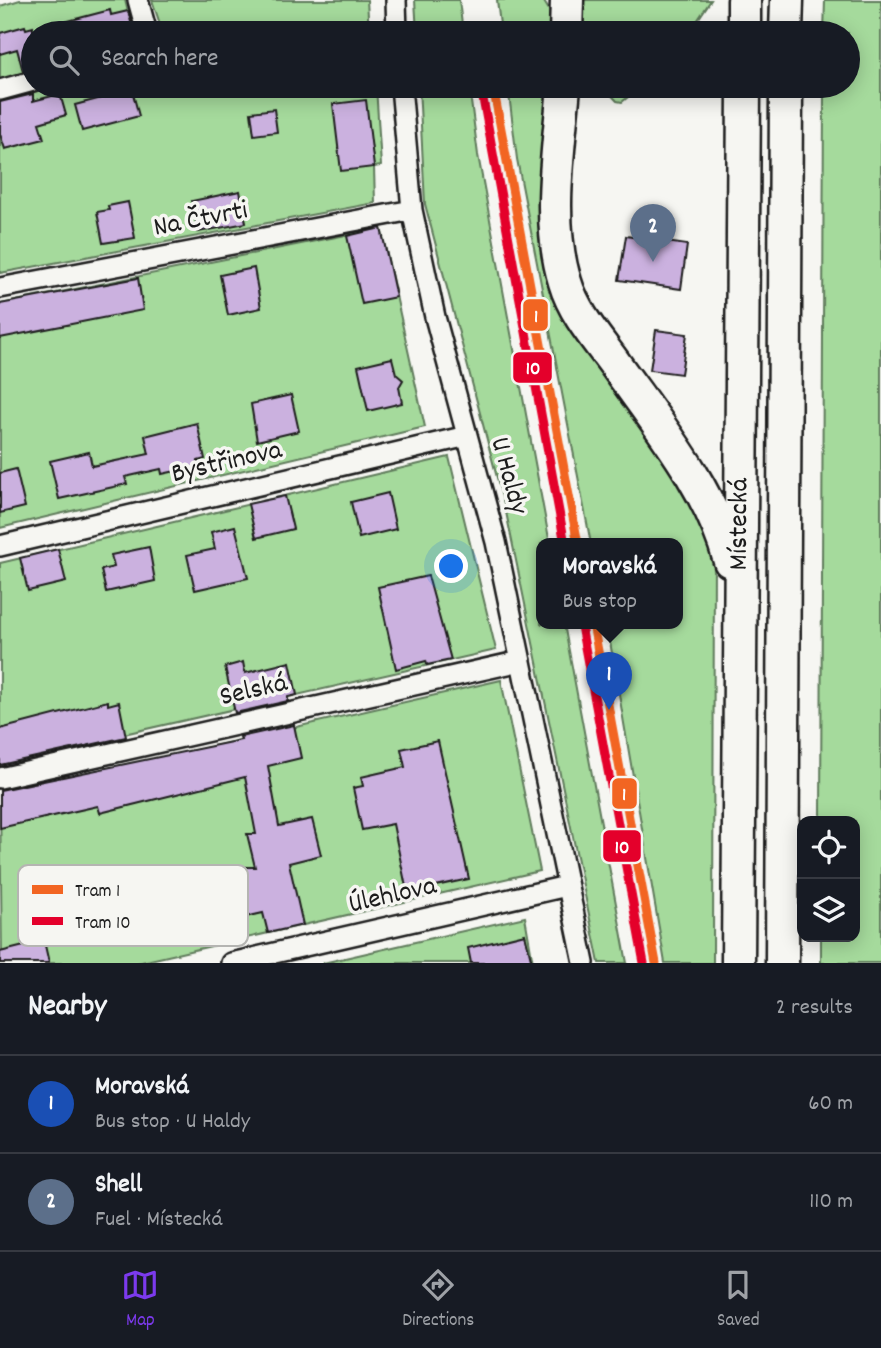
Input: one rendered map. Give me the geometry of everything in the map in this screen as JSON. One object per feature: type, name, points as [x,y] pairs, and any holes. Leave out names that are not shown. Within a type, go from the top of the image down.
[{"type":"highway","points":[[566,21],[567,0]]},
{"type":"highway","points":[[744,0],[744,21]]},
{"type":"highway","points":[[786,0],[786,21]]},
{"type":"highway","points":[[563,98],[557,238],[565,284],[590,329],[705,496],[721,530],[739,606]]},
{"type":"highway","name":"Místecká","points":[[738,963],[744,98]]},
{"type":"highway","name":"Místecká","points":[[782,963],[786,98]]},
{"type":"street","points":[[138,0],[144,21]]},
{"type":"street","points":[[396,0],[397,21]]},
{"type":"street","points":[[0,90],[21,84]]},
{"type":"street","name":"U Haldy","points":[[402,98],[412,210],[435,317],[496,542],[584,963]]},
{"type":"street","name":"Na Čtvrti","points":[[0,288],[412,210]]},
{"type":"street","name":"Bystřinova","points":[[0,546],[467,436]]},
{"type":"street","name":"Selská","points":[[0,778],[521,661]]},
{"type":"street","name":"Úlehlova","points":[[231,963],[567,886]]},
{"type":"green space","points":[[20,0],[125,0],[130,21],[21,21],[21,77],[0,83],[0,6]]},
{"type":"green space","points":[[152,0],[367,0],[368,21],[159,21]]},
{"type":"green space","points":[[415,0],[459,0],[462,21],[416,21]]},
{"type":"green space","points":[[497,0],[543,0],[552,15],[552,21],[500,21]]},
{"type":"green space","points":[[581,0],[711,0],[697,21],[581,21]]},
{"type":"green space","points":[[825,0],[881,0],[881,963],[821,963],[821,942],[860,942],[860,816],[821,816],[824,98],[860,98],[860,21],[824,21]]},
{"type":"green space","points":[[21,92],[21,98],[377,98],[381,166],[374,167],[375,203],[0,273],[0,97]]},
{"type":"green space","points":[[420,98],[471,98],[478,155],[549,538],[536,538],[536,629],[565,629],[627,963],[599,963],[506,512],[425,204]]},
{"type":"green space","points":[[509,98],[547,98],[540,220],[555,298],[714,538],[713,963],[665,963],[608,629],[683,629],[683,538],[590,538],[517,159]]},
{"type":"green space","points":[[614,98],[627,98],[622,102]]},
{"type":"green space","points":[[381,228],[425,427],[0,528],[0,304]]},
{"type":"green space","points":[[449,457],[496,650],[0,762],[0,563]]},
{"type":"green space","points":[[501,680],[540,871],[248,938],[248,865],[18,865],[18,946],[211,946],[137,963],[2,963],[0,795]]},
{"type":"green space","points":[[525,917],[533,963],[323,963]]},
{"type":"building","points":[[110,10],[111,15],[128,11],[131,21],[68,21]]},
{"type":"building","points":[[21,27],[21,64],[17,49],[0,54],[0,33]]},
{"type":"building","points":[[21,97],[33,98],[33,101],[61,98],[66,115],[39,123],[44,139],[5,149],[0,134],[0,102]]},
{"type":"building","points":[[102,98],[134,98],[139,116],[82,131],[75,105]]},
{"type":"building","points":[[366,100],[374,167],[341,171],[333,104]]},
{"type":"building","points":[[274,109],[277,132],[254,135],[251,112]]},
{"type":"building","points":[[240,191],[246,223],[198,232],[192,201]]},
{"type":"building","points":[[128,202],[135,238],[103,243],[97,212],[109,210],[108,206]]},
{"type":"building","points":[[381,228],[396,297],[362,304],[347,236]]},
{"type":"building","points":[[626,236],[687,245],[681,289],[619,280]]},
{"type":"building","points":[[254,268],[261,308],[228,315],[220,275]]},
{"type":"building","points":[[138,278],[143,310],[0,338],[0,304]]},
{"type":"building","points":[[656,330],[687,334],[681,374],[650,370]]},
{"type":"building","points":[[392,358],[396,374],[403,380],[399,387],[402,403],[368,411],[358,366]]},
{"type":"building","points":[[291,395],[299,431],[257,441],[251,404]]},
{"type":"building","points":[[197,423],[205,459],[198,461],[199,466],[162,474],[161,469],[125,477],[127,484],[59,499],[50,461],[89,452],[92,466],[149,454],[145,436]]},
{"type":"building","points":[[16,469],[25,507],[0,513],[0,473]]},
{"type":"building","points":[[388,493],[396,529],[359,538],[351,502]]},
{"type":"building","points":[[285,496],[293,529],[256,538],[248,504]]},
{"type":"building","points":[[235,526],[248,578],[195,590],[187,555],[215,549],[211,532]]},
{"type":"building","points":[[149,547],[155,581],[106,592],[101,570],[114,567],[111,555]]},
{"type":"building","points":[[58,549],[66,582],[28,591],[20,558]]},
{"type":"building","points":[[428,576],[451,660],[427,665],[426,661],[396,669],[378,587]]},
{"type":"building","points":[[243,662],[245,673],[290,662],[297,695],[288,697],[288,701],[235,713],[225,667]]},
{"type":"building","points":[[108,701],[108,705],[119,702],[126,737],[0,765],[0,729]]},
{"type":"building","points":[[294,725],[301,758],[268,766],[279,826],[312,819],[321,855],[289,863],[303,925],[268,933],[263,913],[248,916],[248,867],[255,867],[247,834],[256,834],[245,777],[100,813],[98,806],[0,828],[0,790],[241,740],[240,737]]},
{"type":"building","points":[[438,741],[469,879],[407,892],[393,824],[362,830],[353,788],[363,786],[361,777],[405,767],[401,749]]},
{"type":"building","points":[[525,934],[532,963],[471,963],[468,948]]},
{"type":"building","points":[[24,946],[45,946],[49,963],[0,963],[0,952]]},
{"type":"tram line","name":"10","points":[[483,98],[564,538]]},
{"type":"tram line","name":"1","points":[[495,98],[577,538]]},
{"type":"tram line","name":"10","points":[[582,629],[644,963]]},
{"type":"tram line","name":"1","points":[[594,629],[656,963]]},
{"type":"place","name":"Shell","points":[[653,262]]},
{"type":"place","name":"Moravská","points":[[609,710]]}]
